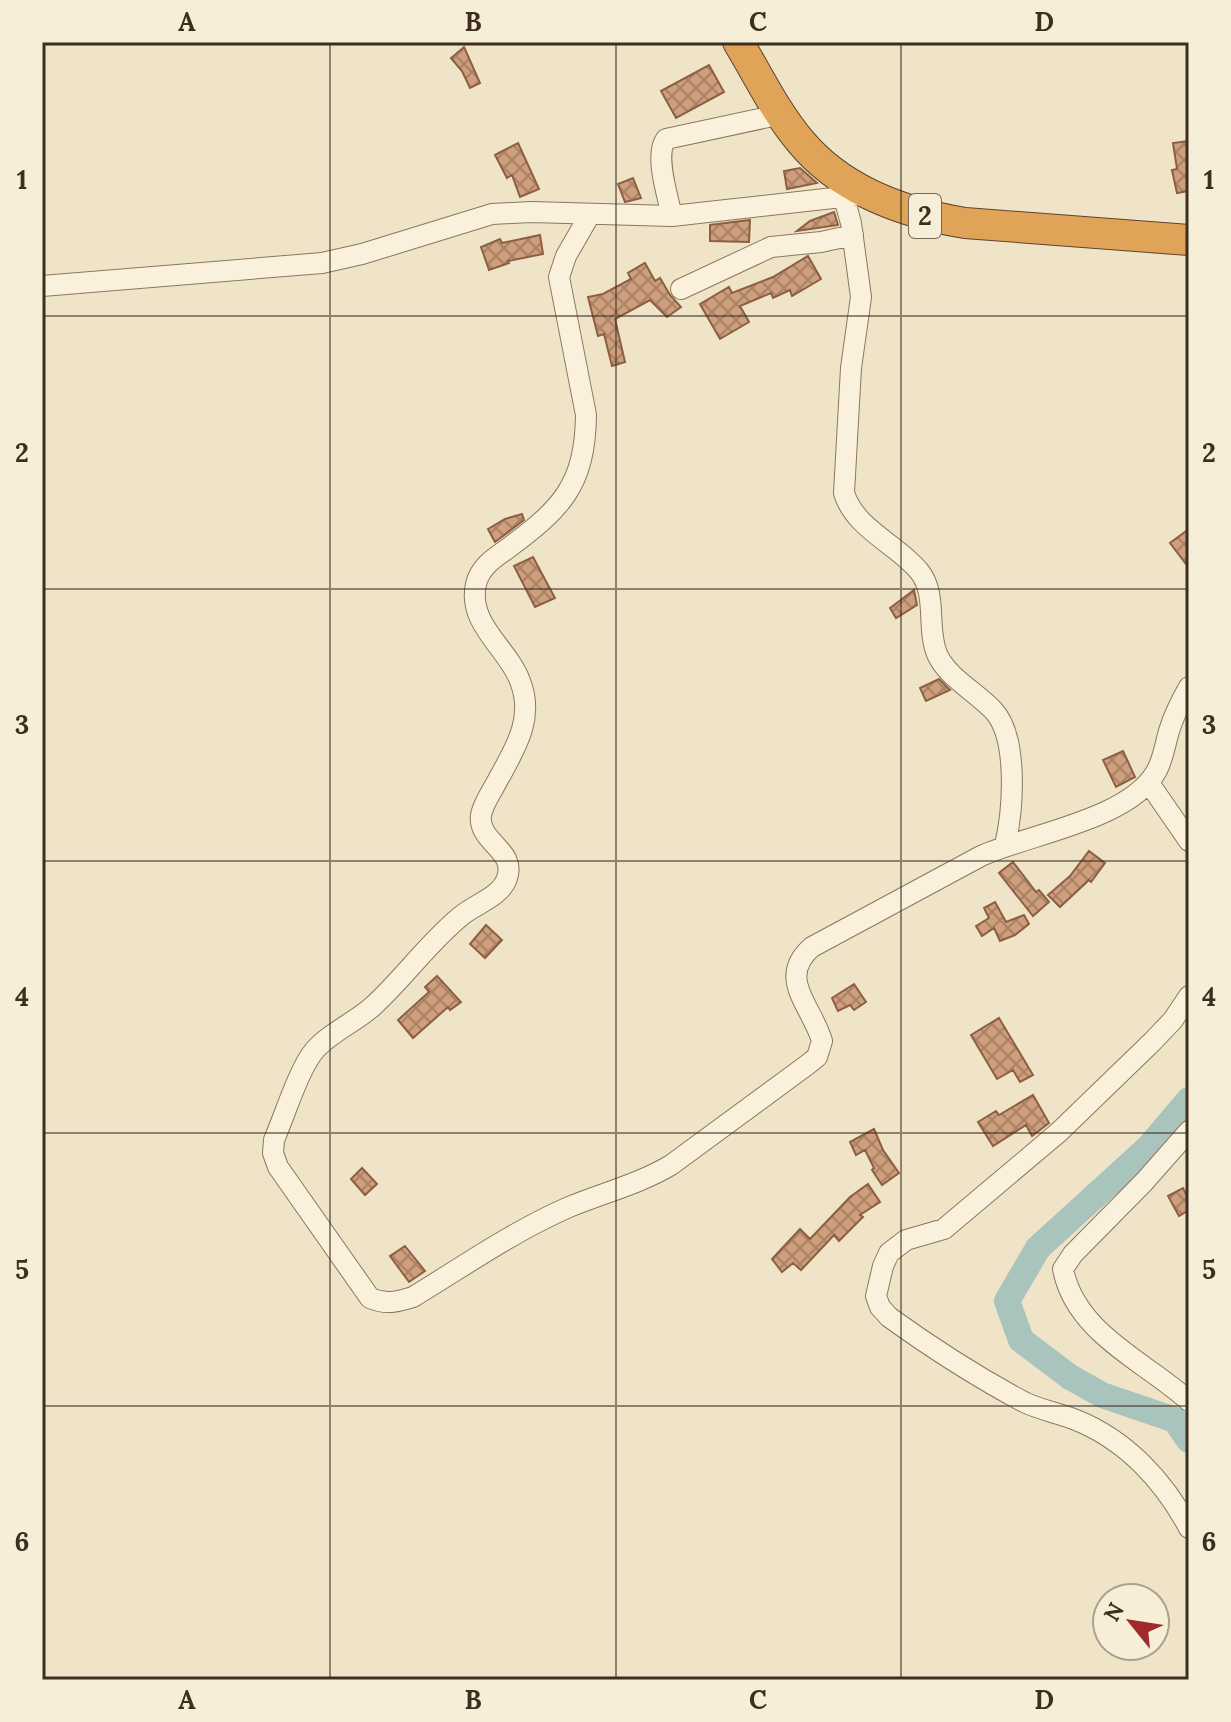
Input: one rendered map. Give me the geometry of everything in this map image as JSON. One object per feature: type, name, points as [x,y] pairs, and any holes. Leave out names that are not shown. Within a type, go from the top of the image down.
[{"type":"highway","name":"2","points":[[738,42],[800,142],[856,196],[932,218],[965,223],[1189,240]]},
{"type":"street","points":[[672,216],[661,160],[662,143],[666,139],[782,114]]},
{"type":"street","points":[[42,286],[291,268],[362,254],[492,214],[531,212],[672,216],[856,196],[853,235],[861,297],[851,368],[844,493],[848,506],[860,519],[919,572],[930,595],[930,622],[938,656],[1001,720],[1009,754],[1012,800],[1005,845]]},
{"type":"street","points":[[589,216],[560,267],[559,277],[586,415],[580,469],[560,505],[542,523],[489,563],[476,583],[475,600],[479,616],[510,660],[526,698],[527,716],[521,736],[481,816],[482,827],[488,837],[507,856],[507,879],[500,890],[459,918],[369,1010],[315,1050],[274,1140],[274,1159],[283,1176],[370,1298],[381,1303],[393,1303],[413,1297],[527,1228],[569,1207],[649,1178],[807,1065],[817,1057],[822,1041],[797,988],[797,964],[802,955],[842,930],[1005,845],[1046,835],[1130,798],[1158,771],[1177,707],[1189,687]]},
{"type":"street","points":[[681,289],[771,247],[853,235]]},
{"type":"street","points":[[1149,783],[1189,841]]},
{"type":"street","points":[[1189,996],[1173,1020],[1152,1042],[1059,1132],[944,1229],[896,1246],[883,1266],[876,1296],[889,1317],[991,1384],[1029,1404],[1100,1431],[1121,1445],[1145,1467],[1189,1528]]},
{"type":"street","points":[[1189,1131],[1073,1254],[1063,1269],[1086,1315],[1103,1336],[1189,1401]]},
{"type":"building","points":[[464,47],[480,83],[470,88],[451,58]]},
{"type":"building","points":[[709,65],[724,92],[676,118],[661,91]]},
{"type":"building","points":[[1189,141],[1189,191],[1177,193],[1172,170],[1177,169],[1173,143]]},
{"type":"building","points":[[518,143],[539,189],[520,197],[512,175],[507,178],[495,155]]},
{"type":"building","points":[[800,168],[817,183],[787,189],[784,171]]},
{"type":"building","points":[[633,178],[641,198],[625,202],[618,184]]},
{"type":"building","points":[[834,212],[838,225],[797,231],[810,221]]},
{"type":"building","points":[[750,220],[749,242],[710,241],[710,225]]},
{"type":"building","points":[[540,235],[543,254],[508,261],[489,270],[481,247],[500,239],[502,243]]},
{"type":"building","points":[[808,256],[821,279],[792,296],[790,290],[773,298],[771,293],[740,306],[749,322],[720,339],[700,304],[729,287],[732,293],[773,277]]},
{"type":"building","points":[[645,263],[655,281],[660,278],[681,307],[667,317],[650,300],[615,319],[625,362],[612,366],[604,334],[598,336],[588,297],[603,294],[631,279],[628,273]]},
{"type":"building","points":[[522,514],[524,520],[495,542],[488,529]]},
{"type":"building","points":[[1189,529],[1189,568],[1170,543]]},
{"type":"building","points":[[533,557],[555,598],[535,607],[514,566]]},
{"type":"building","points":[[914,590],[917,605],[896,618],[890,608]]},
{"type":"building","points":[[939,679],[950,690],[926,701],[920,688]]},
{"type":"building","points":[[1123,751],[1135,777],[1116,787],[1103,760]]},
{"type":"building","points":[[1089,851],[1105,863],[1091,882],[1089,880],[1060,907],[1048,895],[1070,876]]},
{"type":"building","points":[[1013,862],[1036,892],[1039,890],[1049,902],[1033,916],[999,873]]},
{"type":"building","points":[[995,902],[1006,922],[1024,915],[1029,924],[1015,935],[1000,941],[994,928],[982,936],[976,926],[989,918],[984,908]]},
{"type":"building","points":[[486,925],[502,940],[485,958],[470,944]]},
{"type":"building","points":[[437,976],[461,1002],[450,1010],[448,1007],[413,1038],[398,1020],[429,992],[425,987]]},
{"type":"building","points":[[854,984],[866,1002],[854,1010],[850,1005],[838,1011],[832,998]]},
{"type":"building","points":[[999,1018],[1033,1075],[1020,1082],[1013,1070],[997,1079],[971,1035]]},
{"type":"building","points":[[1033,1095],[1049,1123],[1032,1136],[1026,1125],[993,1146],[978,1122],[996,1111],[999,1115]]},
{"type":"building","points":[[874,1129],[883,1150],[899,1173],[882,1185],[872,1170],[874,1168],[865,1150],[856,1155],[850,1142]]},
{"type":"building","points":[[362,1168],[377,1184],[365,1195],[351,1179]]},
{"type":"building","points":[[868,1184],[880,1202],[860,1215],[863,1217],[839,1241],[834,1235],[801,1270],[793,1263],[782,1272],[772,1259],[800,1229],[810,1239],[850,1197]]},
{"type":"building","points":[[1183,1188],[1189,1200],[1189,1210],[1179,1216],[1168,1196]]},
{"type":"building","points":[[405,1246],[425,1271],[409,1282],[390,1256]]},
{"type":"waterway","points":[[1189,1100],[1150,1146],[1038,1248],[1007,1301],[1021,1340],[1070,1377],[1102,1395],[1175,1420],[1189,1440]]}]
